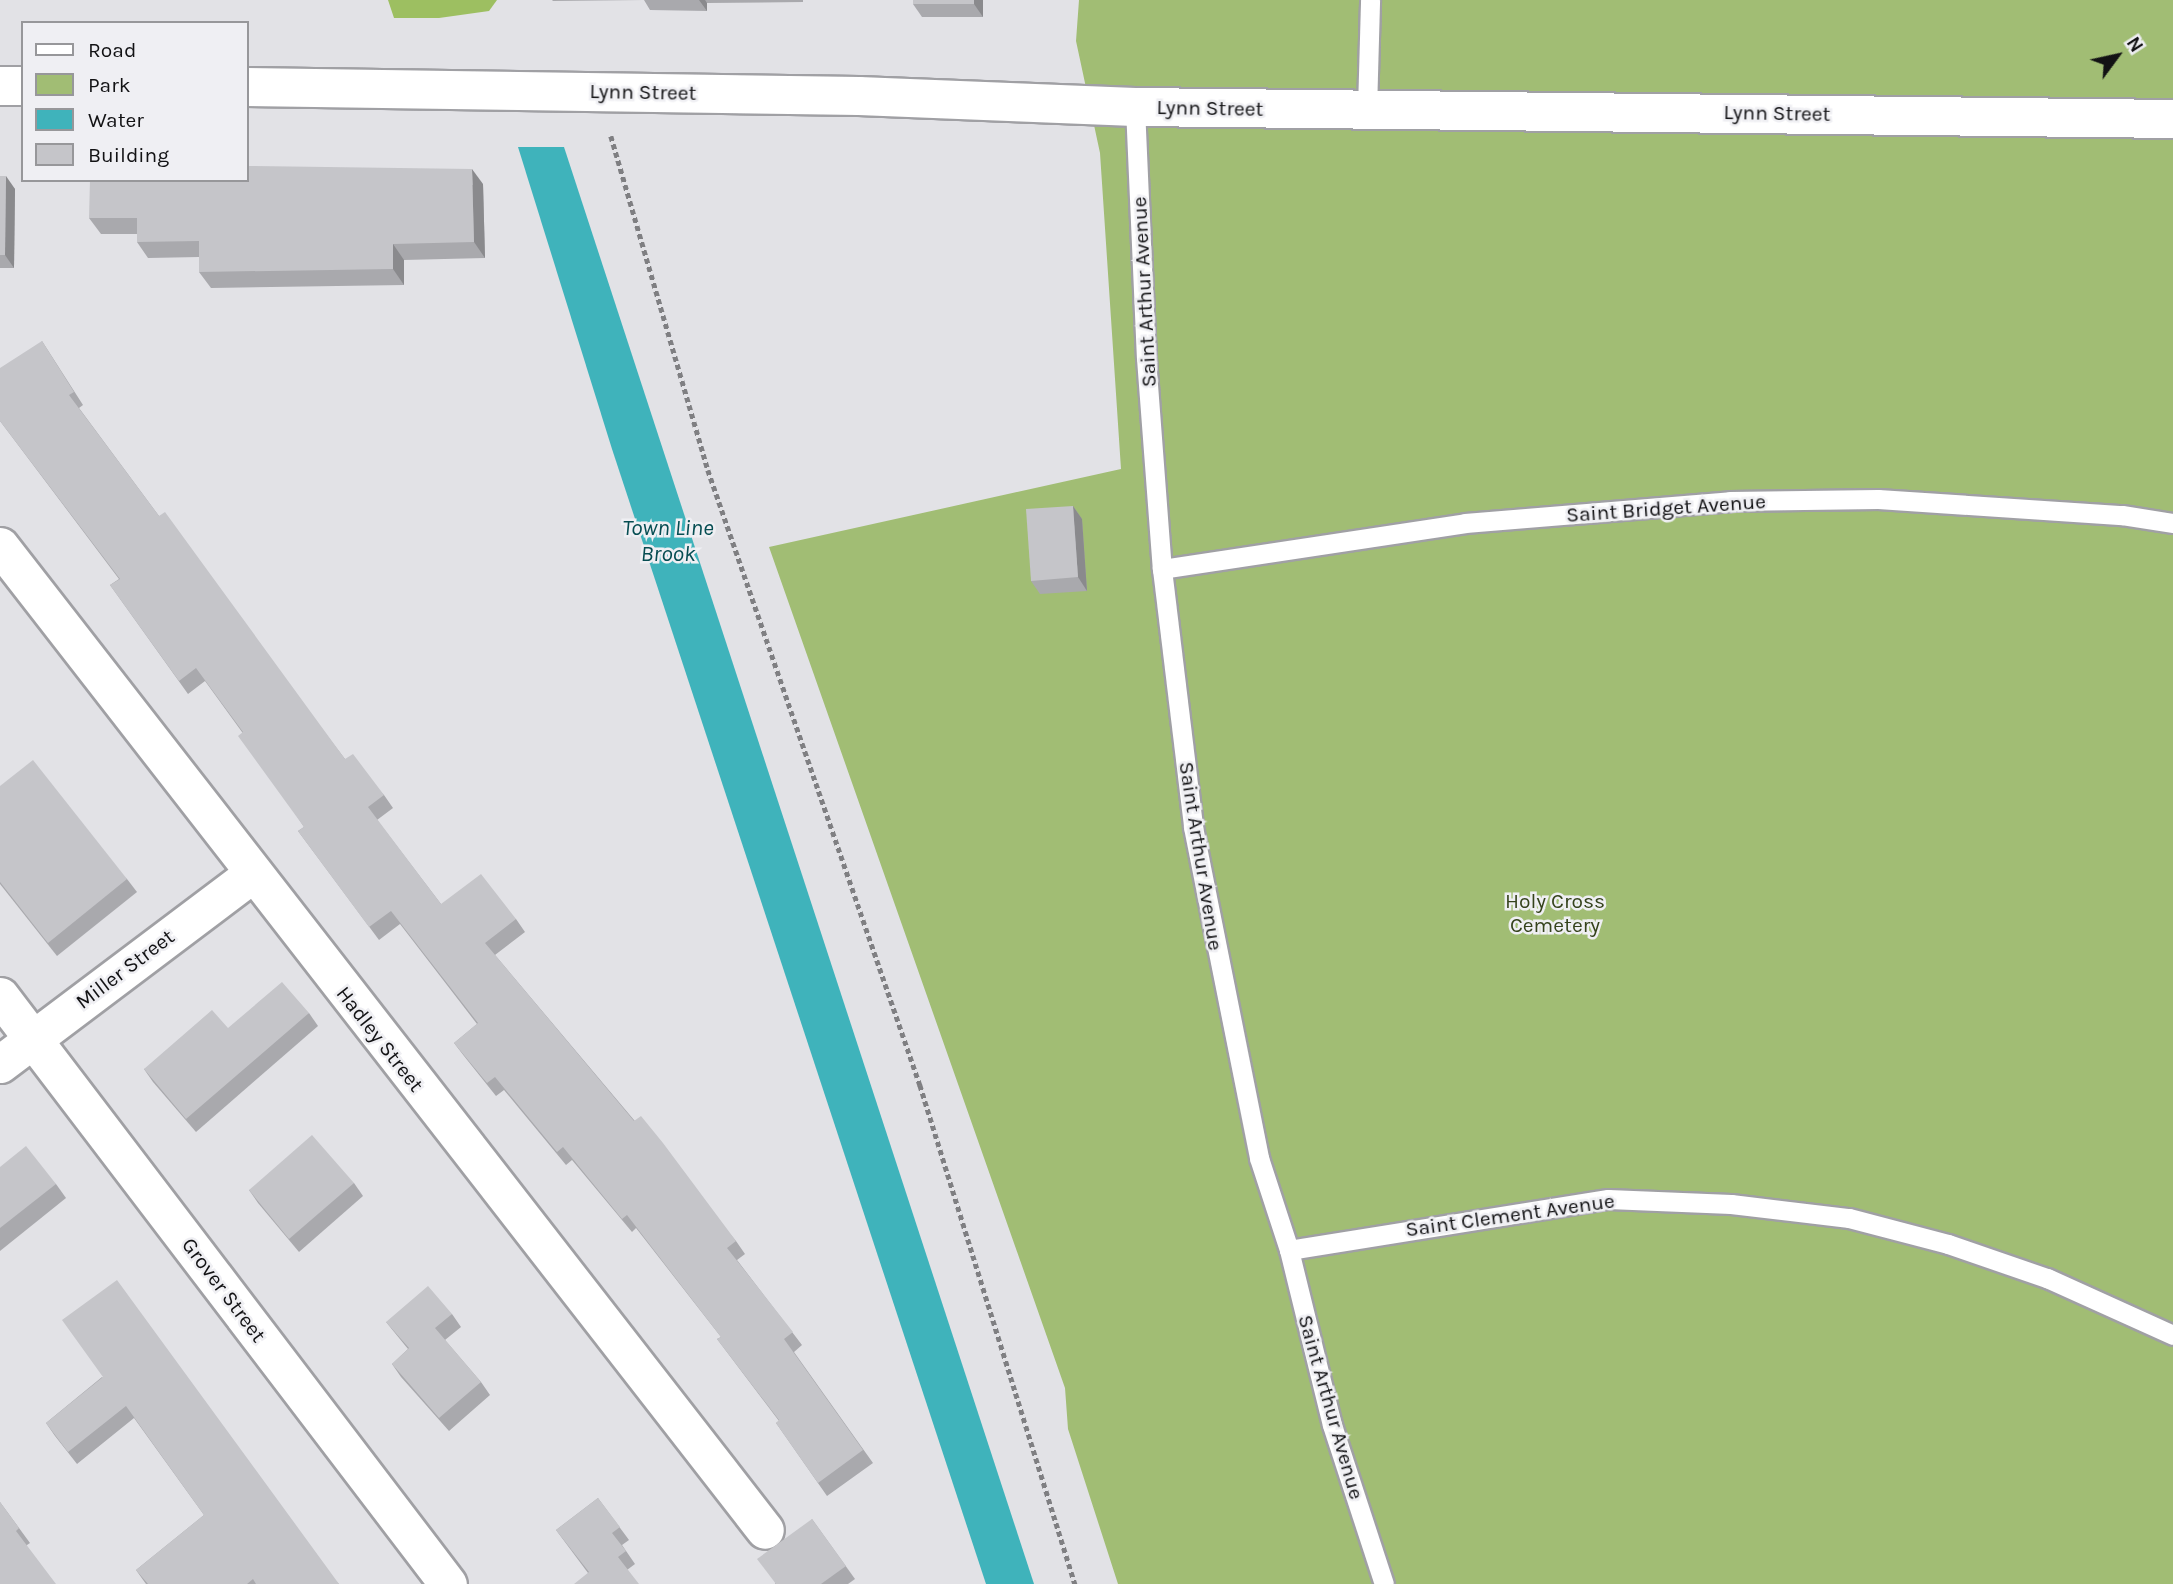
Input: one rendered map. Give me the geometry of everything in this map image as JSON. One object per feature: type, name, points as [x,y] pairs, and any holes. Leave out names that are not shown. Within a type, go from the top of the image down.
[{"type":"main road","points":[[0,86],[21,86]]},
{"type":"main road","name":"Lynn Street","points":[[248,87],[600,91],[1135,107],[2173,119]]},
{"type":"street","name":"Hadley Street","points":[[0,546],[251,875],[765,1530]]},
{"type":"street","name":"Miller Street","points":[[0,1064],[251,875]]},
{"type":"street","name":"Grover Street","points":[[0,996],[448,1584]]},
{"type":"lane","points":[[1367,110],[1370,0]]},
{"type":"lane","name":"Saint Arthur Avenue","points":[[1135,107],[1146,358],[1162,569],[1193,827],[1230,1032],[1259,1158],[1289,1250],[1332,1425],[1384,1584]]},
{"type":"lane","name":"Saint Bridget Avenue","points":[[1162,569],[1465,523],[1730,501],[1878,499],[2173,523]]},
{"type":"lane","name":"Saint Clement Avenue","points":[[1289,1250],[1608,1199],[1731,1204],[1849,1217],[1948,1244],[2047,1278],[2173,1335]]},
{"type":"path","points":[[600,91],[648,274],[708,470],[920,1084],[1075,1584]]},
{"type":"green space","points":[[388,0],[497,0],[489,11],[439,18],[394,18]]},
{"type":"green space","name":"Holy Cross Cemetery","points":[[1079,0],[2173,0],[2173,1584],[1118,1584],[1068,1429],[1065,1388],[769,547],[1121,469],[1100,153],[1076,41]]},
{"type":"water","name":"Town Line Brook","points":[[518,147],[564,147],[1034,1584],[986,1584],[612,449]]},
{"type":"building","points":[[913,0],[974,0],[974,4],[913,4]]},
{"type":"building","points":[[248,166],[472,169],[474,242],[393,244],[393,269],[199,272],[199,241],[137,242],[137,218],[89,218],[90,182],[248,182]]},
{"type":"building","points":[[0,176],[6,176],[5,255],[0,255]]},
{"type":"building","points":[[42,341],[74,392],[69,395],[159,516],[165,512],[345,759],[353,754],[384,795],[368,807],[441,904],[481,874],[516,919],[485,943],[634,1121],[641,1116],[736,1241],[727,1248],[793,1332],[784,1339],[863,1450],[818,1483],[776,1423],[779,1420],[717,1339],[721,1337],[627,1215],[622,1219],[563,1147],[557,1152],[495,1077],[487,1083],[454,1043],[478,1023],[391,911],[369,927],[298,831],[304,827],[238,736],[243,732],[196,668],[179,681],[110,585],[120,579],[0,421],[0,368]]},
{"type":"building","points":[[1073,506],[1078,577],[1031,581],[1026,509]]},
{"type":"building","points":[[33,760],[127,879],[48,943],[0,882],[0,786]]},
{"type":"building","points":[[282,982],[309,1013],[186,1119],[144,1069],[212,1010],[228,1028]]},
{"type":"building","points":[[312,1135],[354,1183],[289,1239],[249,1190]]},
{"type":"building","points":[[26,1146],[56,1184],[0,1228],[0,1167]]},
{"type":"building","points":[[117,1280],[339,1584],[256,1584],[253,1579],[247,1584],[148,1584],[136,1570],[204,1515],[126,1406],[68,1452],[46,1423],[103,1377],[62,1320]]},
{"type":"building","points":[[428,1286],[452,1314],[435,1328],[481,1382],[439,1418],[392,1364],[409,1348],[386,1322]]},
{"type":"building","points":[[598,1498],[620,1527],[612,1533],[626,1551],[618,1557],[639,1584],[574,1584],[589,1572],[556,1530]]},
{"type":"building","points":[[0,1502],[19,1528],[16,1531],[56,1584],[0,1584]]},
{"type":"building","points":[[812,1519],[846,1566],[821,1584],[776,1584],[757,1559]]}]
